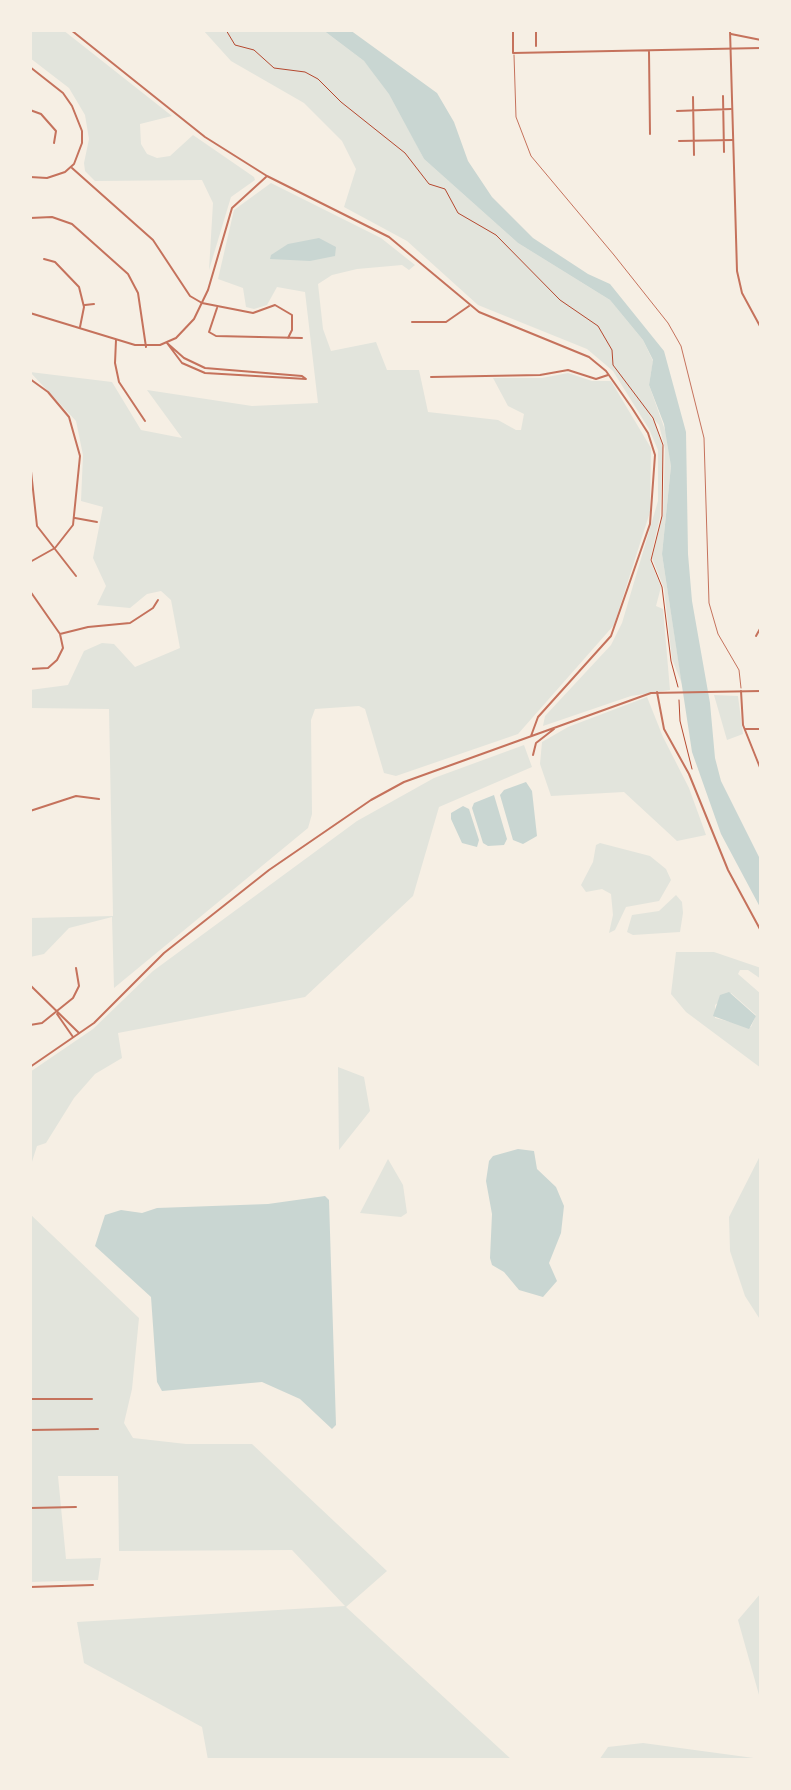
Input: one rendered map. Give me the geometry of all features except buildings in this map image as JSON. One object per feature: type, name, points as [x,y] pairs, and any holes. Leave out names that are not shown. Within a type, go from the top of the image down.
[{"type":"street","points":[[71,30],[205,137],[267,176],[389,237],[469,306],[583,353],[609,375],[653,446],[653,513],[611,636],[538,717],[531,736]]},
{"type":"street","points":[[513,30],[513,53],[761,48]]},
{"type":"street","points":[[536,30],[536,46]]},
{"type":"street","points":[[761,40],[730,32],[737,271],[742,293],[761,328]]},
{"type":"street","points":[[649,50],[650,134]]},
{"type":"street","points":[[30,67],[63,93],[78,119],[82,143],[71,167],[54,177],[30,177]]},
{"type":"street","points":[[723,96],[724,152]]},
{"type":"street","points":[[693,97],[694,155]]},
{"type":"street","points":[[677,111],[732,109]]},
{"type":"street","points":[[30,110],[41,114],[56,131],[54,143]]},
{"type":"street","points":[[679,141],[733,140]]},
{"type":"street","points":[[71,167],[138,224],[166,257],[188,293],[202,303],[217,307]]},
{"type":"street","points":[[30,313],[146,347],[167,343],[188,327],[202,303],[232,208],[267,176]]},
{"type":"street","points":[[30,218],[52,217],[72,224],[128,274],[138,293],[146,347]]},
{"type":"street","points":[[44,259],[54,261],[72,278],[83,305],[80,328]]},
{"type":"street","points":[[83,305],[94,304]]},
{"type":"street","points":[[288,338],[292,330],[292,315],[275,305],[253,313],[221,304],[217,307],[209,332],[216,336],[288,338],[302,338]]},
{"type":"street","points":[[412,322],[446,322],[469,306]]},
{"type":"street","points":[[116,340],[115,363],[119,382],[145,421]]},
{"type":"street","points":[[167,343],[184,358],[205,368],[302,376],[306,379],[205,373],[182,363],[167,343]]},
{"type":"street","points":[[431,377],[540,375],[564,370],[599,379],[609,375]]},
{"type":"street","points":[[30,379],[48,392],[69,417],[80,456],[75,518],[55,548],[30,562]]},
{"type":"street","points":[[30,462],[34,516],[40,531],[76,576]]},
{"type":"street","points":[[75,518],[97,522]]},
{"type":"street","points":[[30,591],[60,634],[63,648],[48,668],[30,669]]},
{"type":"street","points":[[60,634],[88,627],[130,623],[153,608],[158,600]]},
{"type":"street","points":[[756,636],[761,627]]},
{"type":"street","points":[[741,691],[744,729],[761,770]]},
{"type":"street","points":[[30,1067],[94,1023],[164,953],[269,870],[360,807],[437,769],[657,692],[761,691]]},
{"type":"street","points":[[657,692],[664,729],[689,774],[728,870],[761,931]]},
{"type":"street","points":[[533,755],[536,743],[559,726]]},
{"type":"street","points":[[744,729],[761,729]]},
{"type":"street","points":[[30,811],[76,796],[99,799]]},
{"type":"street","points":[[30,1025],[42,1023],[77,992],[76,968]]},
{"type":"street","points":[[30,985],[79,1033]]},
{"type":"street","points":[[57,1012],[73,1037]]},
{"type":"street","points":[[30,1399],[92,1399]]},
{"type":"street","points":[[30,1430],[98,1429]]},
{"type":"street","points":[[30,1508],[76,1507]]},
{"type":"street","points":[[30,1587],[93,1585]]},
{"type":"lane","points":[[513,53],[516,117],[531,156],[650,300],[681,346],[704,438],[709,603],[718,634],[739,670],[741,691]]},
{"type":"path","points":[[226,30],[235,45],[249,47],[274,68],[311,74],[341,102],[368,121],[411,159],[429,184],[445,189],[458,213],[496,235],[560,300],[596,324],[612,350],[613,365]]},
{"type":"path","points":[[654,568],[662,587],[671,661],[678,689]]},
{"type":"path","points":[[679,696],[682,733],[692,770]]},
{"type":"shaded area","points":[[30,30],[63,30],[172,116],[140,124],[141,144],[147,154],[157,158],[170,156],[193,135],[254,177],[255,180],[231,197],[209,270],[213,203],[202,180],[95,181],[85,171],[89,139],[85,115],[69,88],[30,58]]},
{"type":"shaded area","points":[[203,30],[323,30],[364,61],[389,90],[424,159],[518,243],[610,300],[643,340],[653,361],[649,385],[670,444],[671,466],[662,554],[682,684],[672,659],[664,588],[652,558],[663,514],[665,449],[659,425],[647,412],[655,423],[663,448],[660,517],[650,560],[661,587],[656,606],[663,609],[670,690],[631,696],[543,726],[545,716],[611,645],[622,623],[658,501],[658,450],[649,429],[613,371],[587,349],[478,305],[407,241],[344,207],[356,169],[342,141],[304,103],[231,61]]},
{"type":"shaded area","points":[[323,30],[350,30],[437,93],[454,122],[468,161],[492,197],[533,238],[588,274],[610,284],[664,351],[686,432],[692,601],[710,703],[715,758],[721,781],[761,861],[761,909],[721,834],[692,752],[662,554],[671,466],[664,424],[649,385],[653,360],[643,340],[610,300],[518,243],[424,159],[389,94],[364,61]]},
{"type":"shaded area","points":[[271,183],[381,238],[415,265],[409,270],[402,265],[357,269],[332,275],[318,284],[323,329],[331,351],[376,342],[387,370],[419,370],[428,412],[498,420],[516,430],[521,430],[524,414],[508,406],[493,378],[542,378],[568,373],[592,381],[611,381],[651,448],[650,512],[614,625],[518,734],[396,776],[384,773],[365,709],[359,706],[315,709],[311,720],[312,814],[308,828],[114,988],[112,917],[69,928],[44,954],[30,957],[30,918],[113,916],[109,709],[30,708],[30,690],[68,685],[84,651],[102,643],[114,644],[135,667],[180,648],[171,600],[161,591],[147,594],[130,608],[97,605],[106,586],[93,558],[103,507],[81,501],[83,455],[76,421],[30,372],[112,382],[141,430],[182,438],[147,390],[252,406],[318,403],[305,292],[277,287],[267,305],[254,309],[246,307],[243,288],[218,279],[234,210]]},
{"type":"shaded area","points":[[319,238],[336,247],[335,256],[310,261],[270,259],[271,255],[288,244]]},
{"type":"shaded area","points":[[714,695],[738,696],[743,734],[727,740]]},
{"type":"shaded area","points":[[647,697],[689,788],[706,835],[677,841],[624,792],[551,796],[540,764],[542,742],[568,727]]},
{"type":"shaded area","points":[[524,745],[532,767],[439,807],[413,896],[305,997],[118,1033],[122,1058],[95,1074],[74,1098],[46,1143],[37,1146],[30,1168],[30,1072],[93,1029],[153,971],[357,821],[434,778]]},
{"type":"shaded area","points":[[526,782],[532,791],[537,836],[523,844],[513,840],[500,795],[504,790]]},
{"type":"shaded area","points":[[494,795],[507,839],[504,845],[488,846],[483,843],[472,808],[474,803]]},
{"type":"shaded area","points":[[463,806],[469,809],[479,840],[477,847],[462,843],[451,819],[451,813]]},
{"type":"shaded area","points":[[600,843],[650,856],[666,869],[671,880],[659,901],[626,907],[615,930],[609,933],[613,915],[611,894],[602,889],[586,892],[581,885],[593,862],[596,845]]},
{"type":"shaded area","points":[[676,895],[682,902],[680,932],[633,935],[627,932],[632,915],[659,911]]},
{"type":"shaded area","points":[[676,952],[714,952],[761,968],[761,979],[748,970],[740,970],[738,974],[761,994],[761,1068],[686,1012],[671,994]],"holes":[[[731,993],[756,1015],[751,1027],[715,1018],[715,1005]]]},
{"type":"shaded area","points":[[729,992],[756,1016],[749,1029],[713,1016],[720,995]]},
{"type":"shaded area","points":[[338,1067],[364,1077],[370,1111],[339,1150]]},
{"type":"shaded area","points":[[518,1149],[534,1151],[537,1169],[556,1187],[564,1206],[561,1233],[549,1263],[557,1281],[543,1297],[519,1290],[504,1272],[492,1265],[490,1258],[492,1214],[486,1181],[489,1161],[493,1156]]},
{"type":"shaded area","points":[[761,1154],[761,1321],[745,1296],[730,1251],[729,1217]]},
{"type":"shaded area","points":[[388,1159],[403,1185],[407,1213],[401,1217],[360,1213]]},
{"type":"shaded area","points":[[325,1196],[329,1200],[336,1425],[332,1429],[300,1399],[262,1382],[162,1391],[157,1382],[151,1297],[95,1246],[105,1215],[121,1210],[142,1213],[157,1208],[268,1204]]},
{"type":"shaded area","points":[[30,1214],[139,1318],[132,1389],[124,1423],[133,1438],[186,1444],[252,1444],[387,1571],[346,1607],[512,1760],[208,1760],[202,1727],[84,1663],[77,1622],[345,1606],[292,1550],[119,1551],[118,1476],[58,1476],[66,1559],[101,1558],[98,1580],[30,1582]]},
{"type":"shaded area","points":[[761,1593],[761,1702],[738,1620]]},
{"type":"shaded area","points":[[643,1743],[761,1760],[599,1760],[608,1747]]}]
